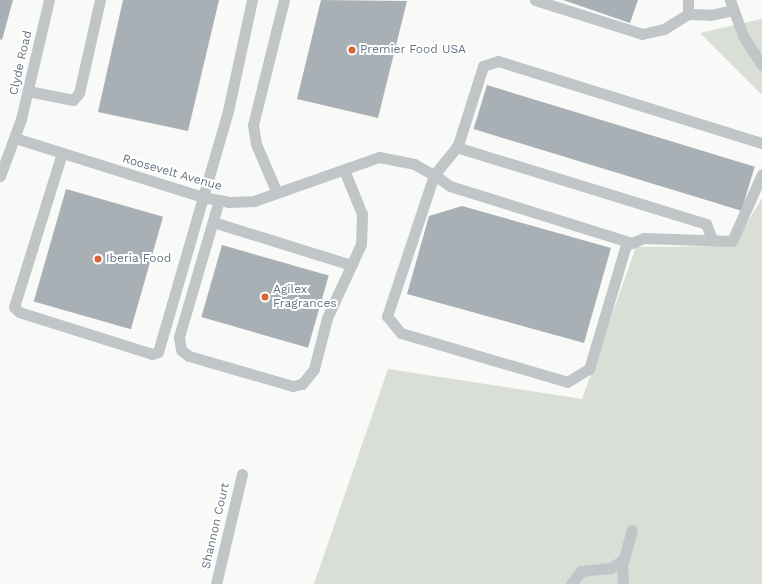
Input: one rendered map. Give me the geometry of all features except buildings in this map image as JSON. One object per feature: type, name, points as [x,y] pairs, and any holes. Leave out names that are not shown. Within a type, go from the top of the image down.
[{"type":"street","name":"Clyde Road","points":[[0,176],[15,138],[28,91],[49,0]]},
{"type":"street","points":[[28,91],[73,100],[79,93],[100,0]]},
{"type":"street","points":[[62,153],[14,307],[19,312],[145,352],[152,354],[158,352],[204,198],[228,111],[252,0]]},
{"type":"street","points":[[277,193],[256,144],[253,125],[284,0]]},
{"type":"street","points":[[535,0],[642,34],[664,29],[688,14],[711,15],[731,5],[743,36],[762,65]]},
{"type":"street","points":[[688,0],[688,14]]},
{"type":"street","points":[[762,143],[498,61],[483,66],[456,147],[434,175],[387,316],[401,333],[567,382],[589,369],[626,245],[644,238],[732,241],[762,174]]},
{"type":"street","name":"Roosevelt Avenue","points":[[15,138],[204,198],[229,202],[254,201],[379,157],[391,159],[414,164],[450,186],[632,243]]},
{"type":"street","points":[[456,147],[706,224],[713,241]]},
{"type":"street","points":[[219,200],[179,337],[181,350],[189,356],[293,386],[302,384],[314,369],[327,318],[361,244],[364,228],[362,214],[344,170]]},
{"type":"street","points":[[213,222],[351,264]]},
{"type":"street","name":"Shannon Court","points":[[216,584],[242,474]]},
{"type":"street","points":[[623,584],[622,561],[632,530]]},
{"type":"street","points":[[571,584],[581,571],[611,568],[622,561]]},
{"type":"shaded area","points":[[762,19],[762,95],[700,33]]},
{"type":"shaded area","points":[[762,198],[762,584],[314,584],[388,369],[582,399],[636,247],[733,246]]},
{"type":"place","name":"Premier Food USA","points":[[352,50]]},
{"type":"place","name":"Iberia Food","points":[[98,259]]},
{"type":"place","name":"Agilex Fragrances","points":[[265,297]]}]
